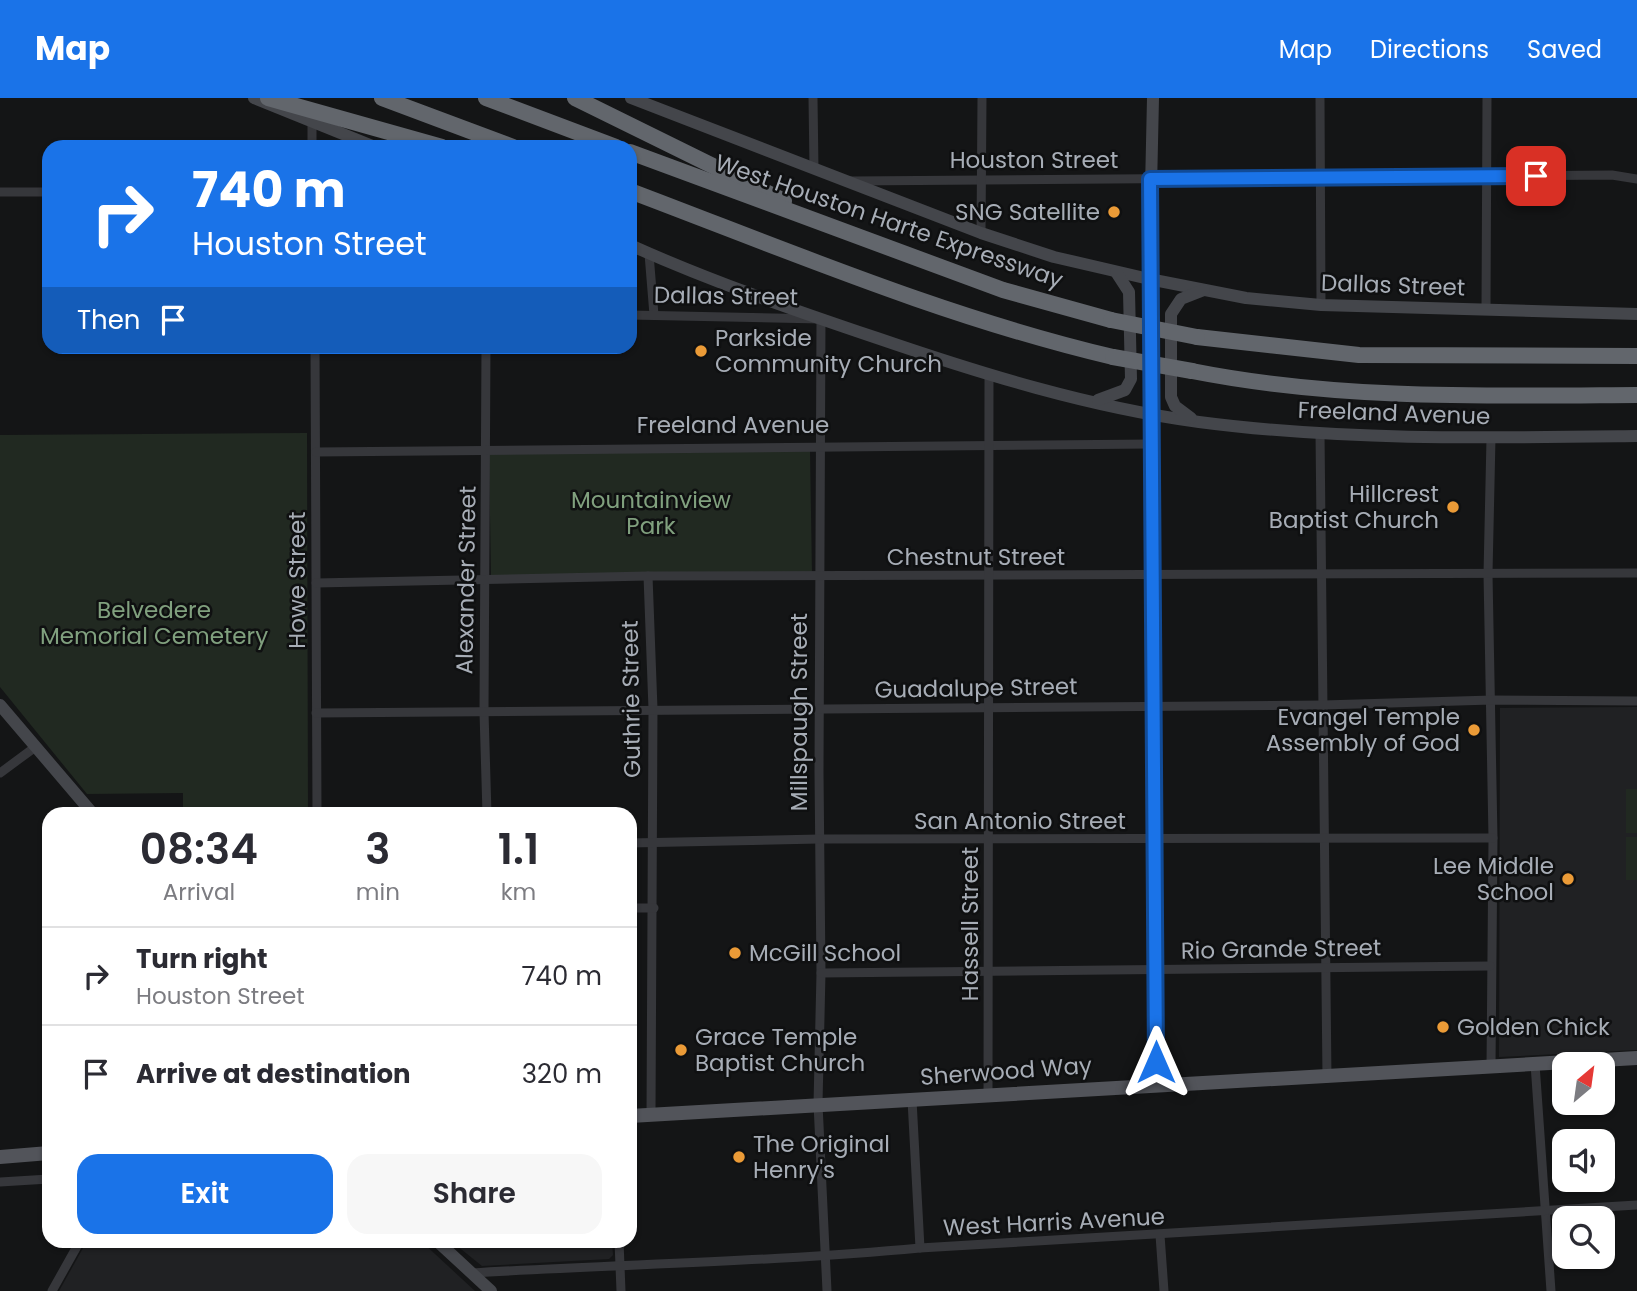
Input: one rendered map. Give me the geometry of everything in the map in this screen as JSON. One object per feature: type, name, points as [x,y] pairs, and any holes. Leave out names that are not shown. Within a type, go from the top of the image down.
[{"type":"highway","points":[[268,98],[417,140]]},
{"type":"highway","points":[[382,98],[494,140]]},
{"type":"highway","points":[[486,98],[597,140]]},
{"type":"highway","points":[[575,98],[862,240]]},
{"type":"highway","name":"West Houston Harte Expressway","points":[[637,155],[1003,290],[1111,320],[1197,337],[1359,355],[1637,356]]},
{"type":"highway","points":[[637,194],[825,265],[1038,340],[1112,357],[1252,383],[1354,393],[1637,397]]},
{"type":"highway","points":[[637,205],[825,265]]},
{"type":"highway","points":[[1493,355],[1637,346]]},
{"type":"main road","points":[[254,98],[357,140]]},
{"type":"main road","name":"Dallas Street","points":[[631,98],[647,101],[981,233],[1054,257],[1149,279],[1205,290],[1321,305],[1637,314]]},
{"type":"main road","points":[[1153,98],[1149,279],[1156,1085]]},
{"type":"main road","name":"Freeland Avenue","points":[[637,248],[821,319],[989,376],[1150,413],[1198,422],[1320,433],[1491,438],[1637,436]]},
{"type":"main road","points":[[1094,401],[1125,390],[1131,379],[1129,292],[1115,271]]},
{"type":"main road","points":[[1198,422],[1175,406],[1171,397],[1171,314],[1181,299],[1205,290]]},
{"type":"main road","points":[[0,705],[87,807]]},
{"type":"main road","name":"Sherwood Way","points":[[637,1116],[1156,1085],[1327,1078],[1637,1058]]},
{"type":"main road","points":[[0,1157],[42,1154]]},
{"type":"main road","points":[[445,1248],[491,1291]]},
{"type":"street","points":[[813,98],[814,169]]},
{"type":"street","points":[[981,233],[982,98]]},
{"type":"street","points":[[1320,98],[1321,305]]},
{"type":"street","points":[[1486,309],[1487,98]]},
{"type":"street","points":[[312,123],[312,140]]},
{"type":"street","name":"Houston Street","points":[[851,181],[1612,175],[1637,178]]},
{"type":"street","points":[[0,192],[42,192]]},
{"type":"street","points":[[649,254],[654,315]]},
{"type":"street","name":"Dallas Street","points":[[637,315],[821,319]]},
{"type":"street","name":"Millspaugh Street","points":[[821,319],[821,973],[818,1104],[827,1291]]},
{"type":"street","name":"Howe Street","points":[[315,354],[317,807]]},
{"type":"street","name":"Alexander Street","points":[[486,354],[484,712],[487,807]]},
{"type":"street","name":"Hassell Street","points":[[988,1095],[989,376]]},
{"type":"street","points":[[1320,433],[1327,1078]]},
{"type":"street","points":[[1491,438],[1488,574],[1492,700],[1492,1067]]},
{"type":"street","name":"Freeland Avenue","points":[[316,452],[487,448],[1150,444]]},
{"type":"street","name":"Chestnut Street","points":[[316,583],[648,576],[1637,573]]},
{"type":"street","name":"Guthrie Street","points":[[648,576],[653,709],[651,1115]]},
{"type":"street","name":"Guadalupe Street","points":[[316,713],[1323,705],[1492,700],[1637,702]]},
{"type":"street","points":[[0,773],[34,748]]},
{"type":"street","name":"San Antonio Street","points":[[637,843],[819,839],[1154,841],[1493,838]]},
{"type":"street","points":[[637,908],[654,908]]},
{"type":"street","name":"Rio Grande Street","points":[[821,973],[1490,966]]},
{"type":"street","points":[[1535,1064],[1551,1291]]},
{"type":"street","points":[[912,1100],[919,1248]]},
{"type":"street","points":[[0,1182],[42,1179]]},
{"type":"street","name":"West Harris Avenue","points":[[472,1273],[620,1264],[825,1257],[919,1248],[1637,1205]]},
{"type":"street","points":[[1160,1235],[1164,1291]]},
{"type":"street","points":[[52,1291],[76,1248]]},
{"type":"street","points":[[619,1248],[621,1291]]},
{"type":"shaded area","name":"Lee Middle School","points":[[1637,707],[1637,1050],[1552,1052],[1552,1054],[1499,1057],[1500,708]]},
{"type":"shaded area","points":[[83,1248],[429,1248],[475,1291],[59,1291]]},
{"type":"shaded area","points":[[460,1248],[612,1248],[613,1255],[609,1259],[482,1266]]},
{"type":"green space","name":"Belvedere Memorial Cemetery","points":[[307,433],[308,807],[183,807],[183,793],[87,794],[0,687],[0,435]]},
{"type":"green space","name":"Mountainview Park","points":[[810,451],[812,574],[491,576],[489,452]]},
{"type":"green space","points":[[1626,789],[1637,789],[1637,833],[1626,833]]},
{"type":"green space","points":[[1626,837],[1637,837],[1637,880],[1626,880]]},
{"type":"place","name":"SNG Satellite","points":[[1114,212]]},
{"type":"place","name":"Parkside Community Church","points":[[701,351]]},
{"type":"place","name":"Hillcrest Baptist Church","points":[[1453,507]]},
{"type":"place","name":"Evangel Temple Assembly of God","points":[[1474,730]]},
{"type":"place","name":"Lee Middle School","points":[[1568,879]]},
{"type":"place","name":"McGill School","points":[[735,953]]},
{"type":"place","name":"Golden Chick","points":[[1443,1027]]},
{"type":"place","name":"Grace Temple Baptist Church","points":[[681,1050]]},
{"type":"place","name":"The Original Henry's","points":[[739,1157]]},
{"type":"route","points":[[1156,1062],[1150,179],[1536,176]]}]
